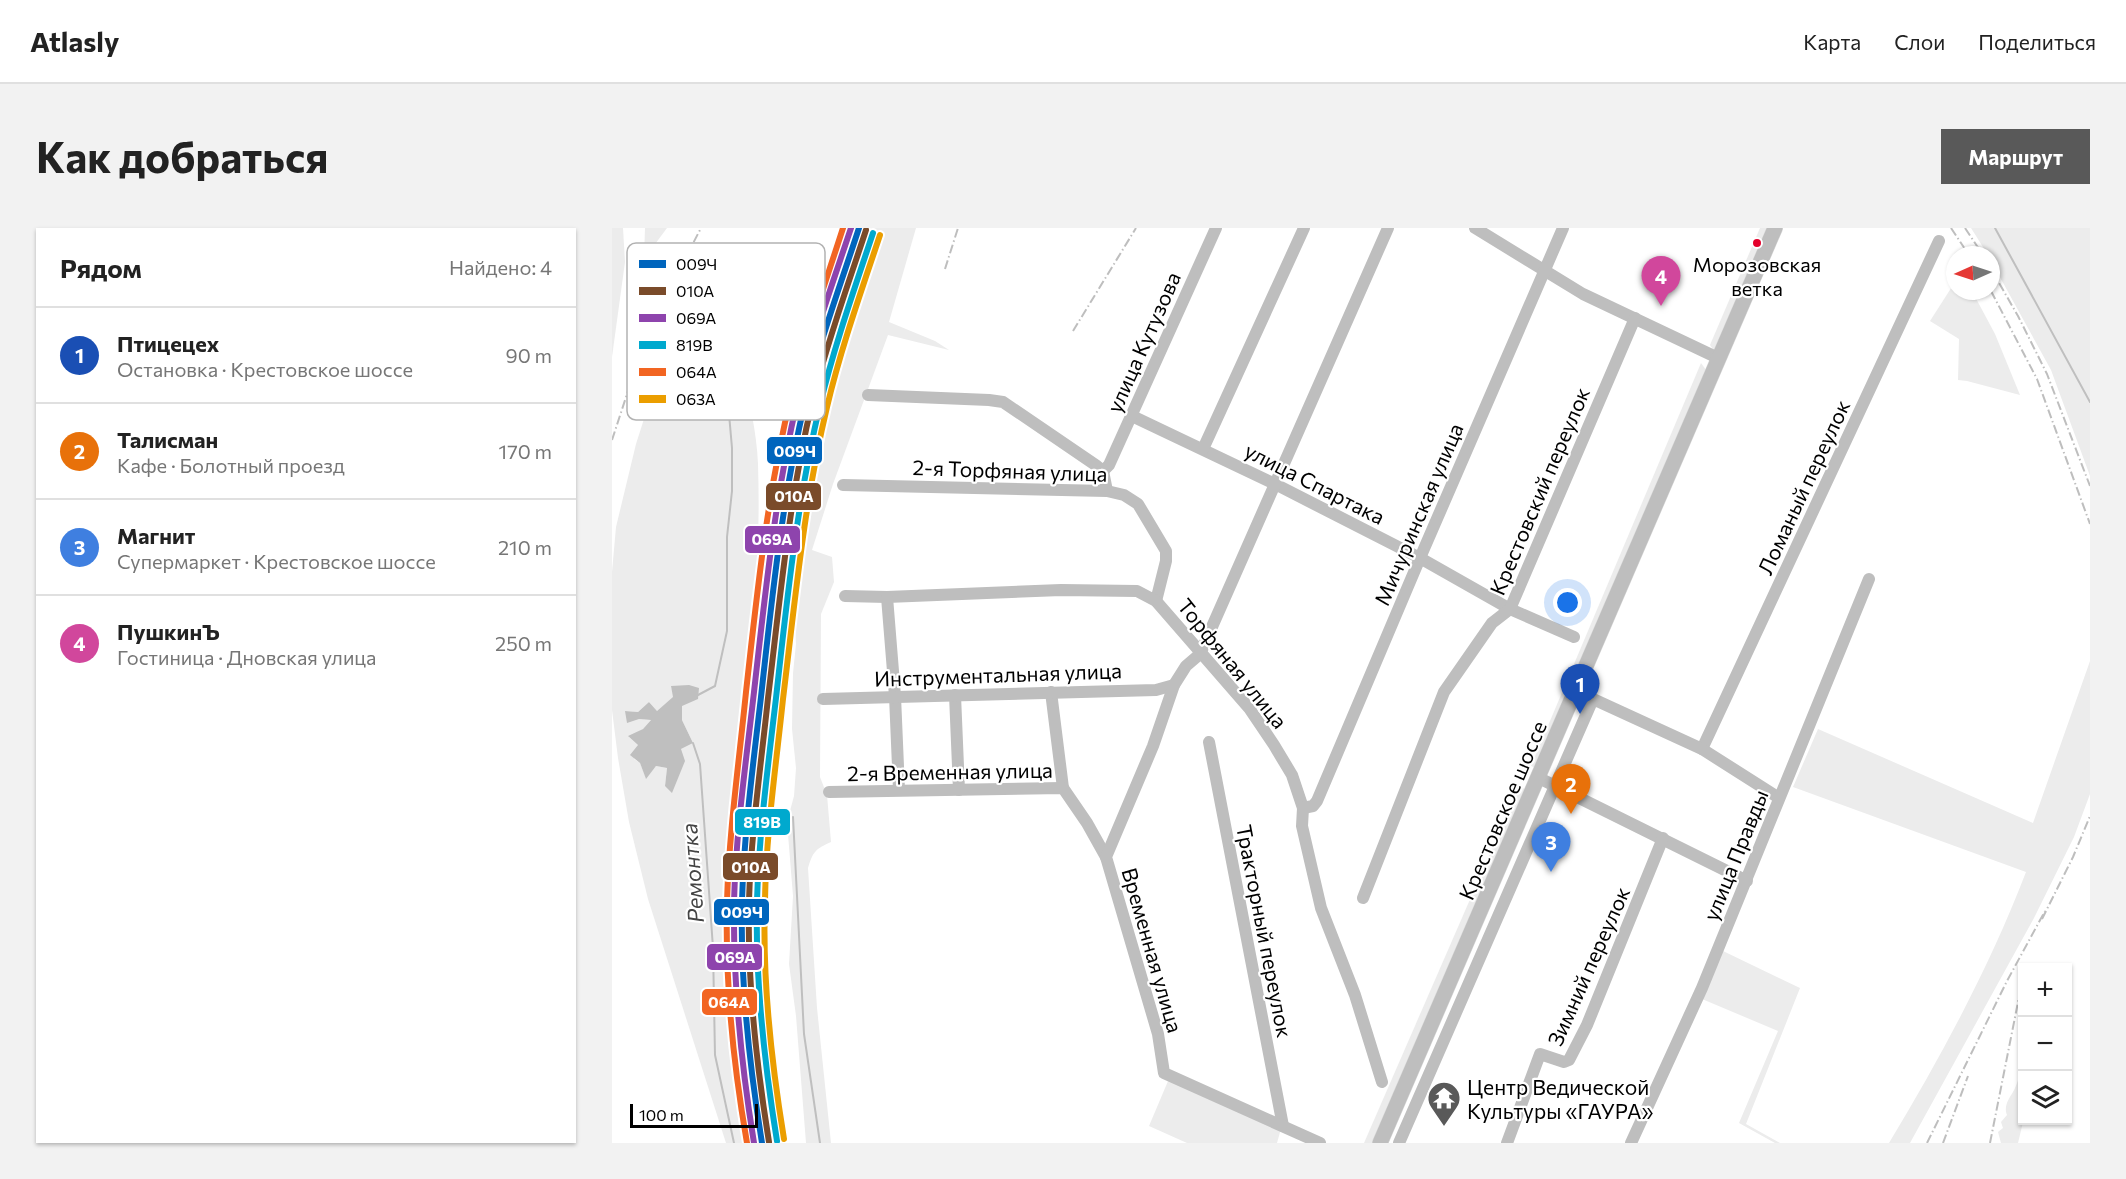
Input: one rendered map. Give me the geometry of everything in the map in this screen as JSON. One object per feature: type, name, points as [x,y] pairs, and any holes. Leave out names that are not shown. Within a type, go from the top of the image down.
[{"type":"main road","name":"Крестовское шоссе","points":[[1380,1143],[1775,228]]},
{"type":"street","name":"улица Кутузова","points":[[1103,471],[1132,416],[1216,228]]},
{"type":"street","points":[[1203,449],[1304,228]]},
{"type":"street","name":"Временная улица","points":[[1320,1143],[1164,1073],[1158,1034],[1106,857],[1153,746],[1174,685],[1186,666],[1200,654],[1388,228]]},
{"type":"street","name":"Мичуринская улица","points":[[1303,808],[1313,806],[1317,801],[1563,228]]},
{"type":"street","points":[[1477,229],[1583,294],[1718,358]]},
{"type":"street","name":"Ломаный переулок","points":[[1702,749],[1939,241]]},
{"type":"street","name":"Крестовский переулок","points":[[1363,898],[1444,692],[1492,623],[1510,609],[1635,318]]},
{"type":"street","points":[[868,395],[1003,402],[1103,471],[1107,491]]},
{"type":"street","name":"улица Спартака","points":[[1132,416],[1275,484],[1420,558],[1510,609],[1574,637]]},
{"type":"street","name":"2-я Торфяная улица","points":[[843,485],[1107,491],[1124,495],[1138,504],[1166,551],[1166,561],[1156,601]]},
{"type":"street","name":"улица Правды","points":[[1631,1143],[1702,988],[1869,579]]},
{"type":"street","name":"Торфяная улица","points":[[845,596],[1137,591],[1156,601],[1249,708],[1292,775],[1303,808],[1302,826],[1321,908],[1354,995],[1382,1082]]},
{"type":"street","points":[[887,597],[895,696],[899,790]]},
{"type":"street","name":"Инструментальная улица","points":[[823,699],[1156,690],[1174,685]]},
{"type":"street","points":[[1051,692],[1063,788]]},
{"type":"street","points":[[955,694],[959,790]]},
{"type":"street","points":[[1399,1143],[1593,699],[1702,749],[1779,798]]},
{"type":"street","name":"Тракторный переулок","points":[[1209,742],[1283,1126]]},
{"type":"street","points":[[1539,778],[1747,880]]},
{"type":"street","name":"2-я Временная улица","points":[[829,792],[1063,788],[1087,823],[1106,857]]},
{"type":"street","name":"Зимний переулок","points":[[1507,1143],[1540,1053],[1564,1062],[1569,1060],[1587,1024],[1664,838]]},
{"type":"shaded area","points":[[612,228],[623,228],[625,262],[612,357]]},
{"type":"shaded area","points":[[645,228],[667,228],[656,243],[645,243]]},
{"type":"shaded area","points":[[870,228],[916,228],[889,322],[935,341],[949,350],[888,335],[833,484],[812,550],[832,557],[834,582],[821,614],[820,777],[827,795],[831,842],[815,852],[808,868],[817,1008],[831,1143],[806,1143],[796,1016],[789,964],[793,896],[787,822],[794,796],[796,768],[792,729],[796,644],[792,579],[814,458],[817,425],[818,420],[825,420],[825,391],[844,329],[845,311]]},
{"type":"shaded area","points":[[1760,228],[1768,228],[1714,351],[1710,345]]},
{"type":"shaded area","points":[[1971,228],[2090,228],[2090,476],[2051,370],[2000,277],[2000,246],[1982,246]]},
{"type":"shaded area","points":[[1946,296],[1946,300],[1977,300],[1995,334],[2020,395],[1958,380],[1959,339],[1930,321]]},
{"type":"shaded area","points":[[1701,363],[1706,370],[1536,768],[1531,766]]},
{"type":"shaded area","points":[[644,420],[753,420],[754,427],[759,498],[755,600],[747,702],[731,838],[728,906],[730,1008],[747,1143],[726,1143],[648,899],[629,822],[618,758],[612,710],[612,572],[616,527]],"holes":[[[671,686],[682,705],[682,720],[693,743],[681,749],[665,786],[667,768],[656,766],[646,778],[640,763],[634,759],[638,745],[629,737],[643,729],[651,720],[639,719],[625,711],[638,712],[649,702],[657,711],[674,697]]]},
{"type":"shaded area","points":[[2090,661],[2090,794],[2074,837],[2034,918],[1910,1143],[1889,1143],[1964,1010],[1997,942],[2026,872],[1793,787],[1818,729],[2033,823]]},
{"type":"shaded area","points":[[689,685],[699,688],[698,699],[682,706],[682,720],[693,743],[681,749],[685,761],[672,793],[665,786],[667,768],[656,766],[646,779],[640,763],[630,755],[638,745],[628,736],[643,729],[651,720],[639,719],[627,723],[625,711],[638,712],[649,702],[657,711],[673,697],[671,686]]},
{"type":"shaded area","points":[[1522,787],[1525,790],[1372,1143],[1364,1143],[1515,796]]},
{"type":"shaded area","points":[[1723,951],[1800,988],[1746,1124],[1780,1143],[1775,1143],[1739,1123],[1778,1031],[1702,999]]},
{"type":"shaded area","points":[[1171,1074],[1282,1125],[1277,1143],[1187,1143],[1149,1126]]},
{"type":"shaded area","points":[[2018,1082],[2018,1125],[2022,1125],[2018,1143],[2001,1143],[1998,1132],[2003,1128],[2001,1122],[2007,1115],[2007,1104]]},
{"type":"waterway","points":[[1995,228],[2090,402]]},
{"type":"waterway","points":[[698,695],[715,686],[727,631],[727,537],[732,491],[730,420]]},
{"type":"waterway","name":"Ремонтка","points":[[693,743],[700,764],[713,948],[715,1055],[734,1143]]},
{"type":"waterway","points":[[793,817],[804,1034],[820,1143]]},
{"type":"railway","points":[[693,243],[701,228]]},
{"type":"railway","points":[[945,269],[958,228]]},
{"type":"railway","points":[[1073,331],[1136,228]]},
{"type":"railway","points":[[1951,228],[1963,246]]},
{"type":"railway","points":[[1965,228],[1977,246]]},
{"type":"railway","points":[[2000,285],[2047,374],[2090,486]]},
{"type":"railway","points":[[1996,300],[2037,379],[2090,524]]},
{"type":"railway","points":[[612,440],[627,394]]},
{"type":"railway","points":[[2042,919],[2073,857],[2090,816]]},
{"type":"railway","points":[[1927,1143],[2007,981],[2045,911]]},
{"type":"railway","points":[[1990,1143],[2018,1002]]},
{"type":"railway","points":[[1943,1143],[1968,1076]]},
{"type":"transit line","name":"064А","points":[[825,284],[843,228]]},
{"type":"transit line","name":"069А","points":[[825,305],[851,228]]},
{"type":"transit line","name":"009Ч","points":[[825,332],[859,228]]},
{"type":"transit line","name":"010А","points":[[825,357],[866,230]]},
{"type":"transit line","name":"819В","points":[[825,387],[873,233]]},
{"type":"transit line","name":"063А","points":[[825,416],[852,320],[880,235]]},
{"type":"transit line","name":"064А","points":[[747,1143],[734,1053],[729,993],[728,876],[759,581],[775,470],[786,420]]},
{"type":"transit line","name":"069А","points":[[754,1143],[736,993],[734,902],[742,797],[762,619],[771,546],[793,420]]},
{"type":"transit line","name":"009Ч","points":[[762,1143],[749,1053],[744,993],[742,901],[749,799],[778,549],[801,420]]},
{"type":"transit line","name":"010А","points":[[769,1142],[756,1052],[751,992],[750,876],[786,550],[808,420]]},
{"type":"transit line","name":"819В","points":[[777,1141],[764,1051],[759,991],[758,876],[764,800],[789,588],[799,514],[817,420]]},
{"type":"transit line","name":"063А","points":[[784,1139],[771,1050],[766,991],[764,931],[767,850],[801,552],[824,420]]},
{"type":"place","name":"Морозовская ветка","points":[[1757,243]]},
{"type":"place","name":"ПушкинЪ","points":[[1661,306]]},
{"type":"place","name":"Птицецех","points":[[1580,714]]},
{"type":"place","name":"Талисман","points":[[1571,814]]},
{"type":"place","name":"Магнит","points":[[1551,872]]},
{"type":"place","name":"Центр Ведической Культуры «ГАУРА»","points":[[1444,1127]]}]
